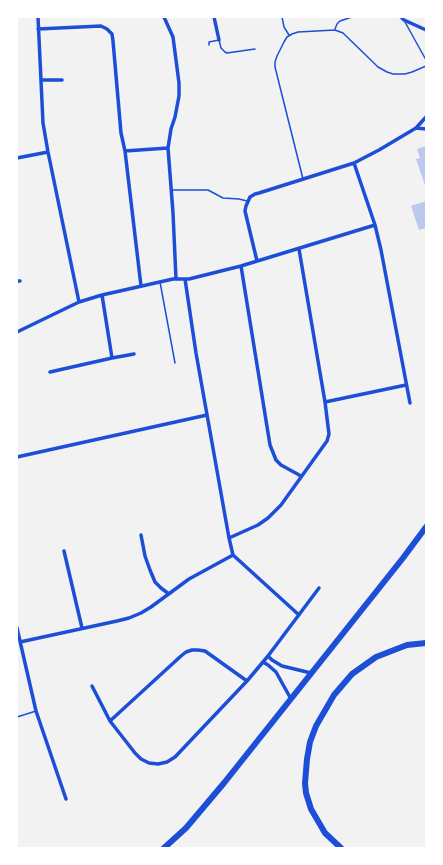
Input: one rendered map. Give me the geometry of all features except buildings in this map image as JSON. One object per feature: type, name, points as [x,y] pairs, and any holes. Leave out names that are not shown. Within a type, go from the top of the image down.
[{"type":"highway","points":[[164,848],[186,828],[224,782],[403,558],[426,527]]},
{"type":"highway","points":[[341,848],[325,833],[311,810],[306,793],[305,783],[307,759],[310,742],[316,726],[334,694],[352,674],[376,657],[407,645],[426,643]]},
{"type":"street","points":[[38,17],[43,122],[79,302]]},
{"type":"street","points":[[164,17],[173,37],[179,83],[179,96],[168,148],[176,278]]},
{"type":"street","points":[[214,17],[218,40]]},
{"type":"street","points":[[402,18],[426,30]]},
{"type":"street","points":[[38,29],[101,26],[110,31],[113,37],[121,133],[125,151],[142,286]]},
{"type":"street","points":[[40,80],[62,80]]},
{"type":"street","points":[[257,261],[246,215],[246,206],[254,194],[354,163],[416,128],[426,117]]},
{"type":"street","points":[[416,128],[426,129]]},
{"type":"street","points":[[125,151],[168,148]]},
{"type":"street","points":[[17,158],[48,152]]},
{"type":"street","points":[[354,163],[375,224],[410,403]]},
{"type":"street","points":[[17,332],[79,302],[102,295],[176,278],[185,279],[241,266],[375,224]]},
{"type":"street","points":[[229,538],[252,528],[268,518],[281,505],[326,441],[329,434],[299,248]]},
{"type":"street","points":[[241,266],[270,445],[276,460],[281,465],[301,476]]},
{"type":"street","points":[[185,279],[196,353],[233,555],[299,615]]},
{"type":"street","points":[[102,295],[112,358]]},
{"type":"street","points":[[50,372],[134,354]]},
{"type":"street","points":[[325,402],[406,385]]},
{"type":"street","points":[[17,457],[207,415]]},
{"type":"street","points":[[141,535],[145,556],[155,582],[160,588],[169,594]]},
{"type":"street","points":[[64,552],[82,628]]},
{"type":"street","points":[[20,642],[129,618],[151,607],[198,573],[233,555]]},
{"type":"street","points":[[92,686],[110,721],[135,753],[141,759],[149,763],[158,764],[167,762],[175,757],[248,681],[319,588]]},
{"type":"street","points":[[17,628],[36,711],[66,799]]},
{"type":"street","points":[[110,721],[181,656],[192,650],[205,651],[248,681]]},
{"type":"street","points":[[268,656],[282,666],[311,673]]},
{"type":"street","points":[[263,662],[276,672],[291,699]]},
{"type":"lane","points":[[282,17],[284,27],[290,35]]},
{"type":"lane","points":[[335,30],[340,21],[352,17]]},
{"type":"lane","points":[[402,18],[426,60]]},
{"type":"lane","points":[[302,179],[275,65],[278,53],[285,39],[298,32],[329,29],[335,30],[343,33],[378,67],[387,72],[405,74],[426,66]]},
{"type":"lane","points":[[209,44],[209,42],[218,40],[221,48],[225,52],[230,53],[255,49]]},
{"type":"lane","points":[[171,190],[208,190],[223,198],[239,199],[248,202]]},
{"type":"lane","points":[[160,282],[175,363]]},
{"type":"lane","points":[[17,717],[36,711]]}]
